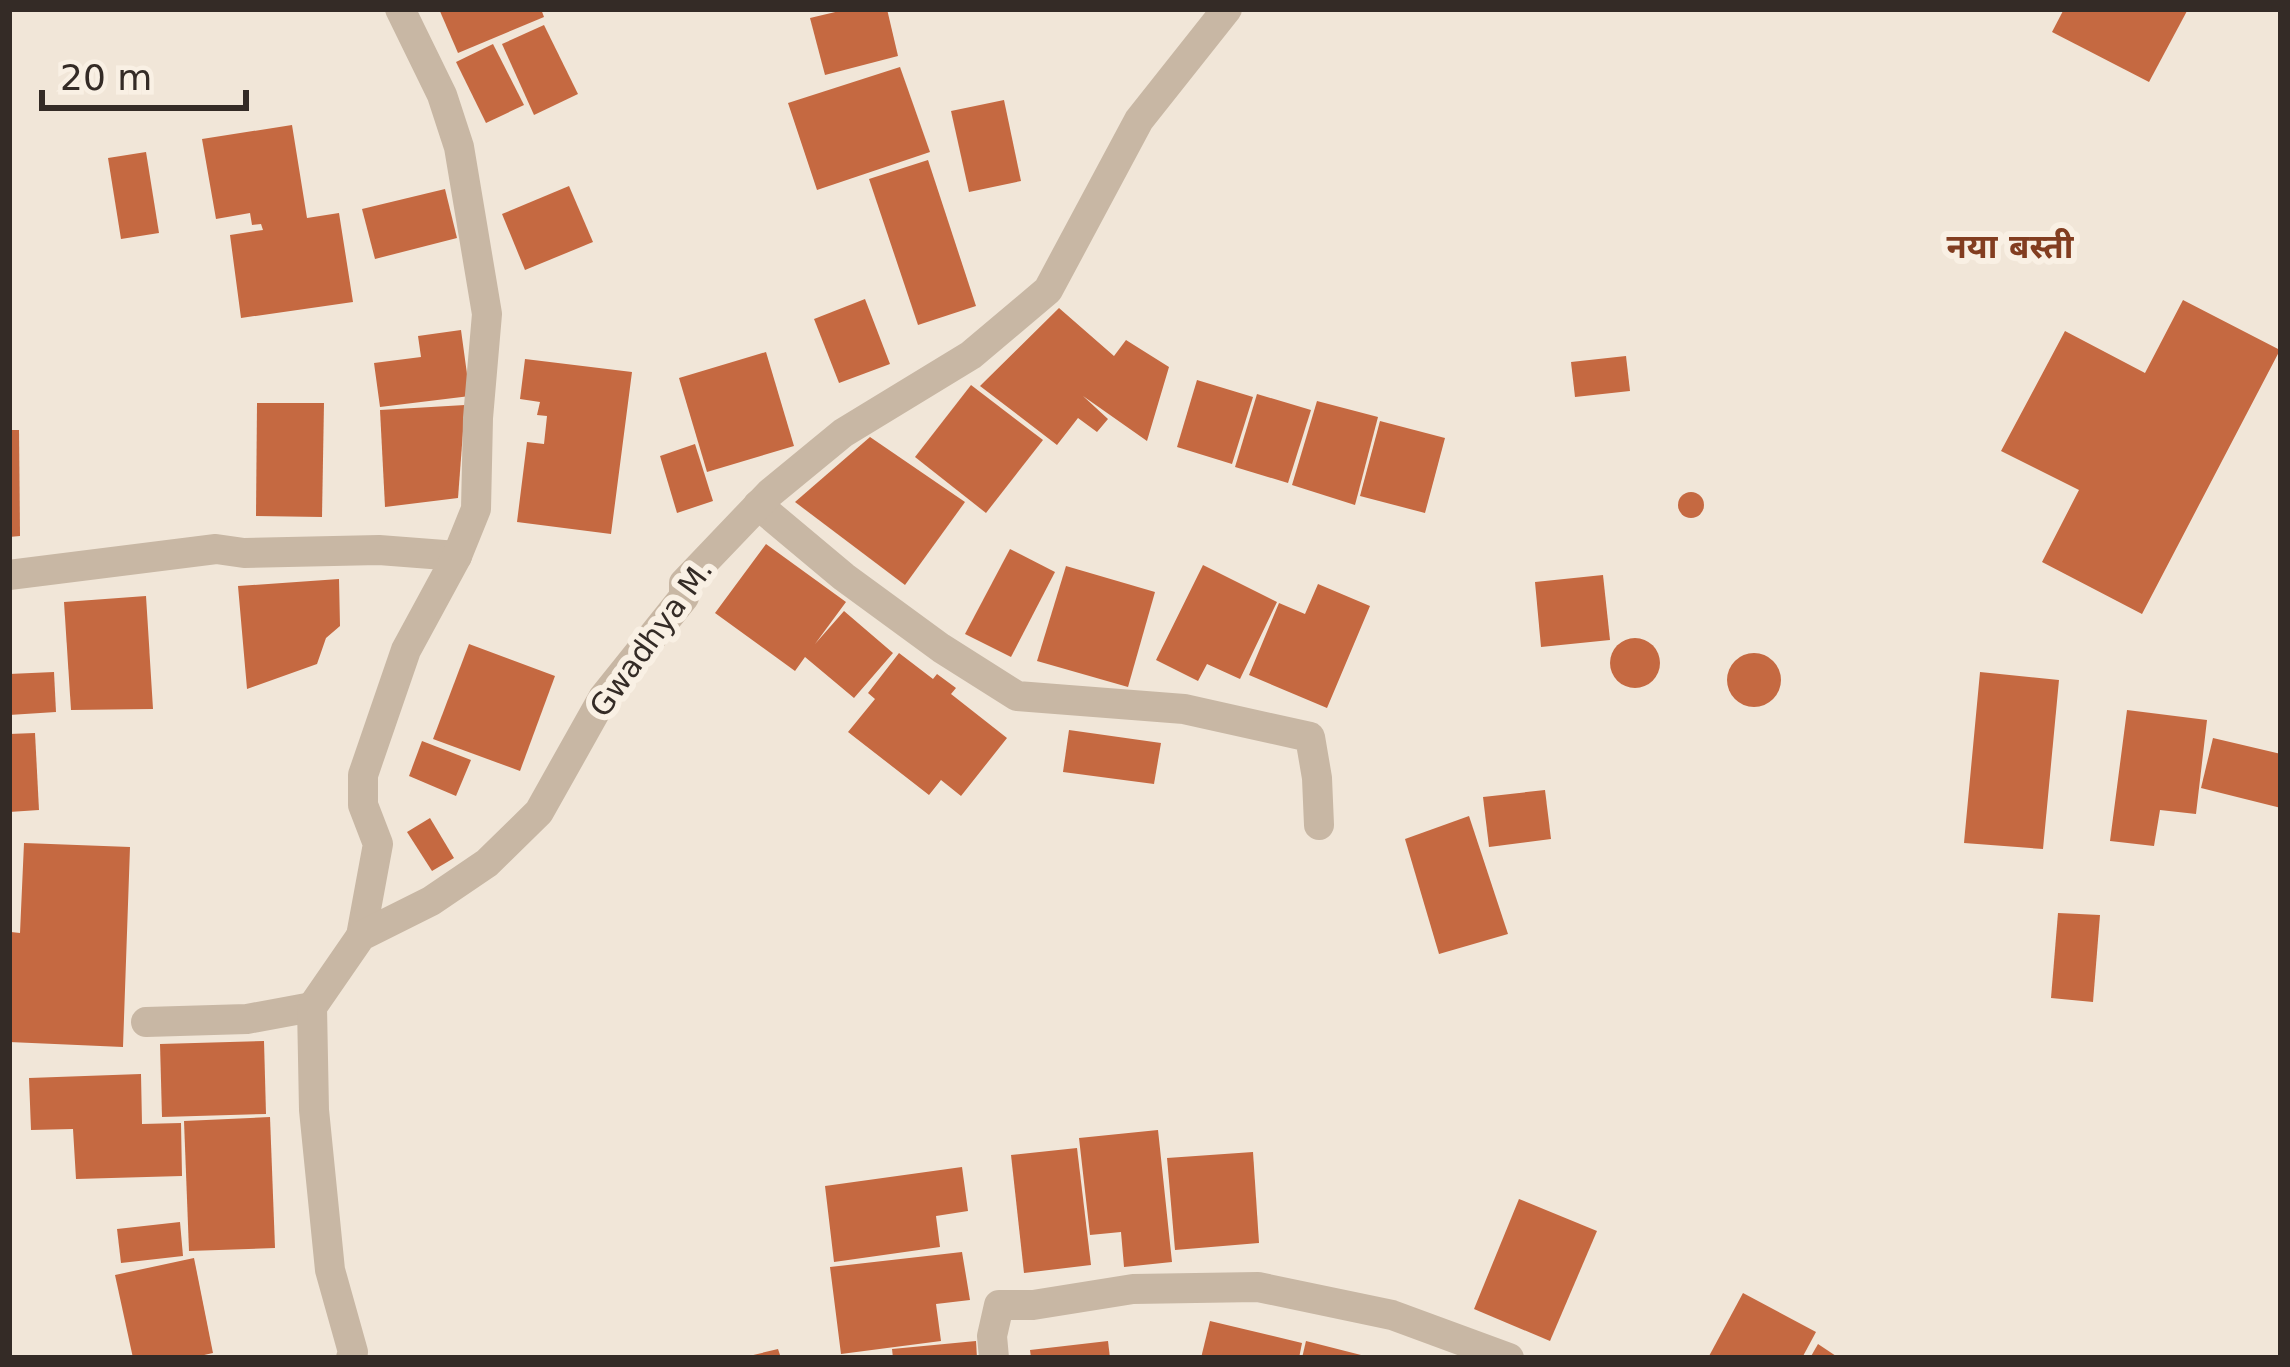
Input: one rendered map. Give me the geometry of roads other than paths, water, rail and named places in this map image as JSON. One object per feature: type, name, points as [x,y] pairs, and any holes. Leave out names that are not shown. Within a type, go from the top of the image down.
[{"type":"street","points":[[361,936],[378,844],[363,806],[363,775],[406,650],[457,556],[476,509],[487,314],[459,146],[442,95],[400,9]]},
{"type":"street","name":"Gwadhya M.","points":[[312,1007],[361,936],[431,901],[487,863],[538,812],[603,698],[684,597],[684,583],[758,505],[844,433],[971,356],[1048,290],[1139,120],[1227,9]]},
{"type":"street","points":[[758,505],[860,589],[1017,696],[1184,709],[1310,737],[1319,825]]},
{"type":"street","points":[[9,575],[216,549],[244,553],[379,550],[457,556]]},
{"type":"street","points":[[146,1022],[247,1018],[312,1007],[314,1110],[330,1270],[351,1358]]},
{"type":"street","points":[[994,1358],[992,1336],[999,1305],[1033,1305],[1133,1289],[1258,1287],[1392,1315],[1509,1358]]},
{"type":"district","name":"नया बस्ती","points":[[2010,246]]}]
